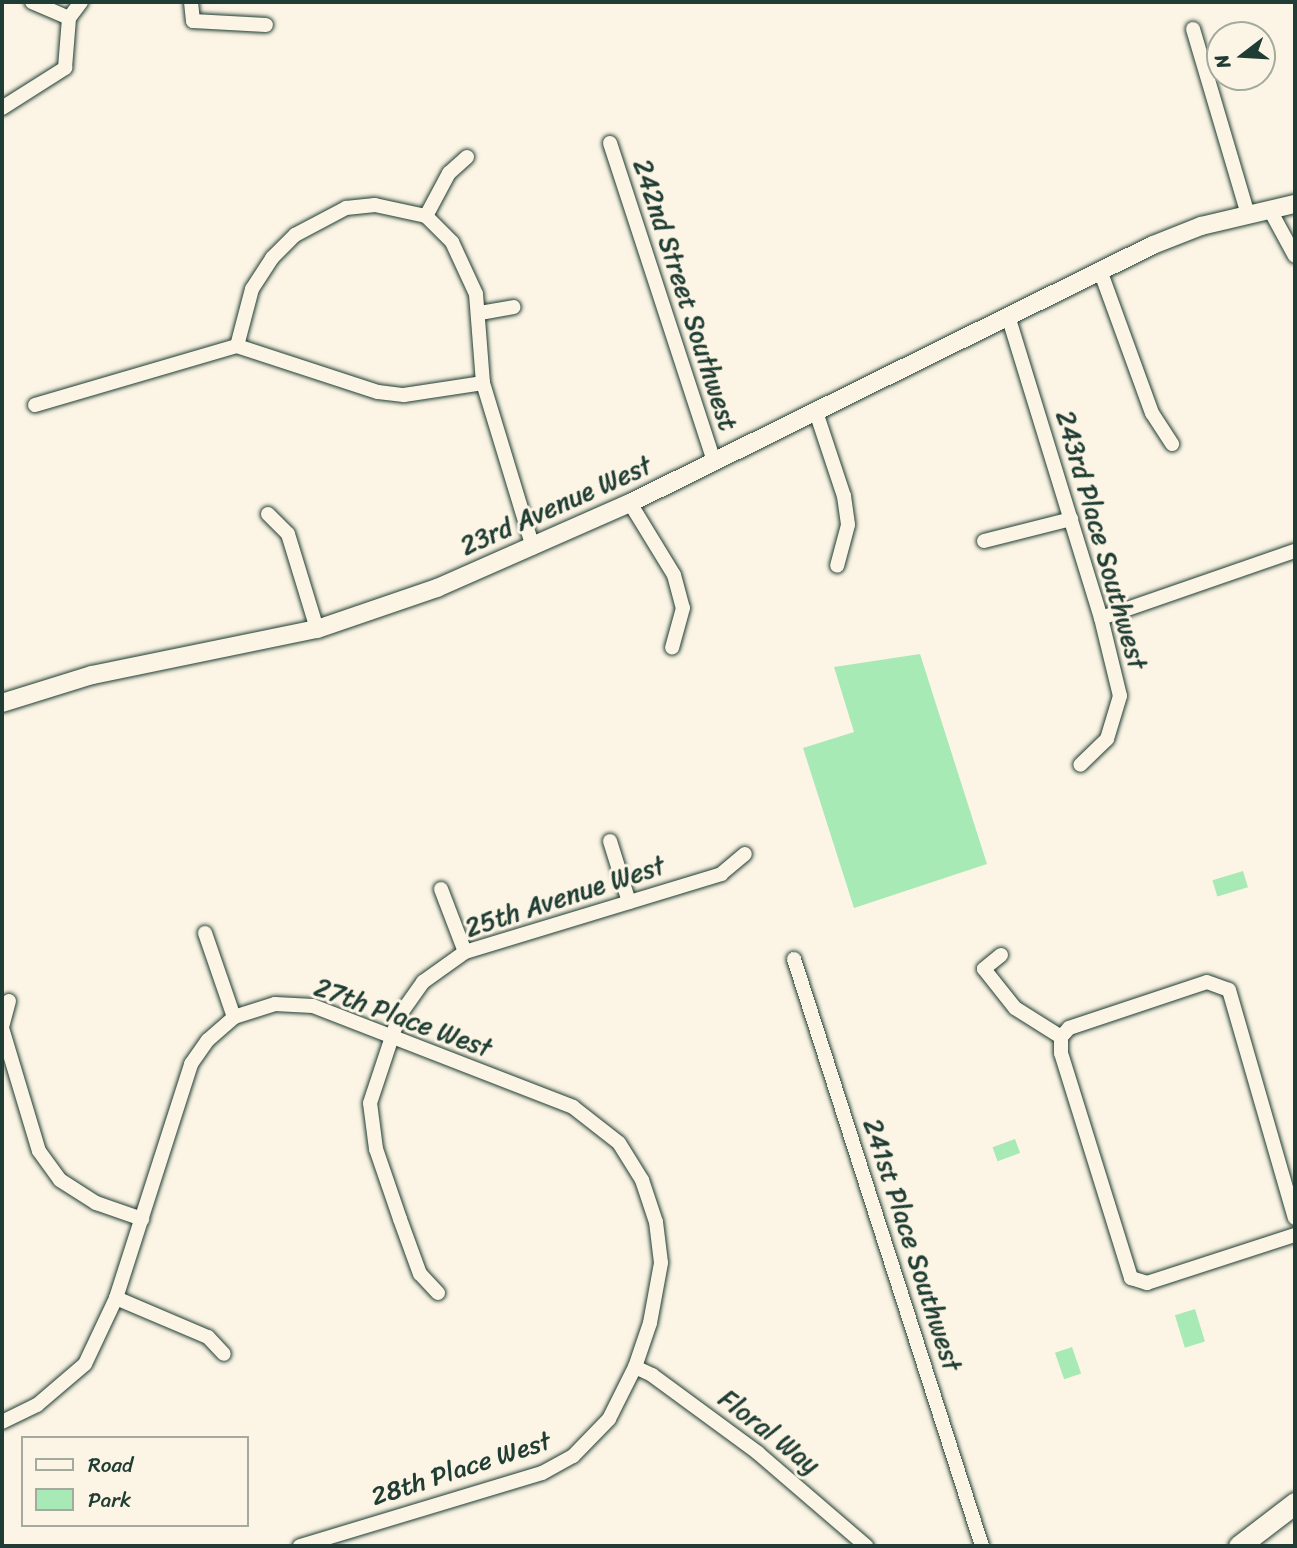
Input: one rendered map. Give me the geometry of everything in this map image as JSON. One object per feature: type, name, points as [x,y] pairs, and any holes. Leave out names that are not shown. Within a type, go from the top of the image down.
[{"type":"main road","points":[[1239,1546],[1295,1503]]},
{"type":"street","points":[[32,2],[69,18]]},
{"type":"street","points":[[2,108],[65,68],[69,18],[81,2]]},
{"type":"street","points":[[191,2],[193,21],[266,25]]},
{"type":"street","points":[[1193,29],[1248,215]]},
{"type":"street","name":"242nd Street Southwest","points":[[610,143],[714,462]]},
{"type":"street","points":[[426,216],[449,173],[467,157]]},
{"type":"street","name":"23rd Avenue West","points":[[2,703],[92,675],[317,629],[533,548],[1175,236],[1295,204]]},
{"type":"street","points":[[237,346],[252,289],[272,258],[295,235],[346,208],[375,205],[426,216],[452,242],[466,266],[480,313],[483,383],[533,548]]},
{"type":"street","points":[[1270,210],[1295,256]]},
{"type":"street","points":[[1101,273],[1152,413],[1172,444]]},
{"type":"street","points":[[480,313],[513,307]]},
{"type":"street","name":"243rd Place Southwest","points":[[1010,318],[1101,618],[1120,696],[1107,739],[1080,765]]},
{"type":"street","points":[[35,405],[237,346],[378,393],[404,395],[483,383]]},
{"type":"street","points":[[816,412],[844,496],[848,525],[837,566]]},
{"type":"street","points":[[630,503],[674,575],[683,608],[672,648]]},
{"type":"street","points":[[268,514],[288,534],[317,629]]},
{"type":"street","points":[[984,541],[1071,519]]},
{"type":"street","points":[[1101,618],[1224,574],[1294,555]]},
{"type":"street","points":[[610,841],[629,902]]},
{"type":"street","name":"25th Avenue West","points":[[438,1293],[420,1274],[376,1149],[370,1103],[390,1038],[423,982],[465,953],[721,874],[745,854]]},
{"type":"street","points":[[440,889],[465,953]]},
{"type":"street","points":[[205,933],[234,1017]]},
{"type":"street","points":[[1001,955],[984,969],[1015,1008],[1061,1037]]},
{"type":"street","name":"241st Place Southwest","points":[[794,959],[982,1546]]},
{"type":"street","points":[[1061,1037],[1081,1024],[1207,982],[1229,990],[1295,1218]]},
{"type":"street","points":[[9,1001],[2,1028],[39,1151],[60,1180],[96,1203],[142,1219]]},
{"type":"street","name":"27th Place West","points":[[2,1422],[37,1405],[85,1364],[116,1298],[191,1064],[208,1040],[234,1017],[275,1004],[313,1006],[573,1107],[619,1143],[644,1185],[661,1263],[650,1323],[635,1367]]},
{"type":"street","points":[[1061,1037],[1061,1053],[1131,1278],[1147,1283],[1295,1235]]},
{"type":"street","points":[[116,1298],[208,1337],[225,1354]]},
{"type":"street","name":"28th Place West","points":[[300,1546],[542,1473],[573,1457],[609,1419],[635,1367]]},
{"type":"street","name":"Floral Way","points":[[635,1367],[652,1375],[748,1445],[866,1546]]},
{"type":"green space","points":[[920,654],[987,864],[854,908],[803,748],[854,732],[834,667]]},
{"type":"green space","points":[[1243,871],[1248,887],[1217,897],[1212,880]]},
{"type":"green space","points":[[1015,1139],[1020,1153],[998,1161],[992,1147]]},
{"type":"green space","points":[[1195,1309],[1205,1342],[1185,1348],[1175,1315]]},
{"type":"green space","points":[[1072,1347],[1081,1373],[1064,1379],[1055,1353]]}]
